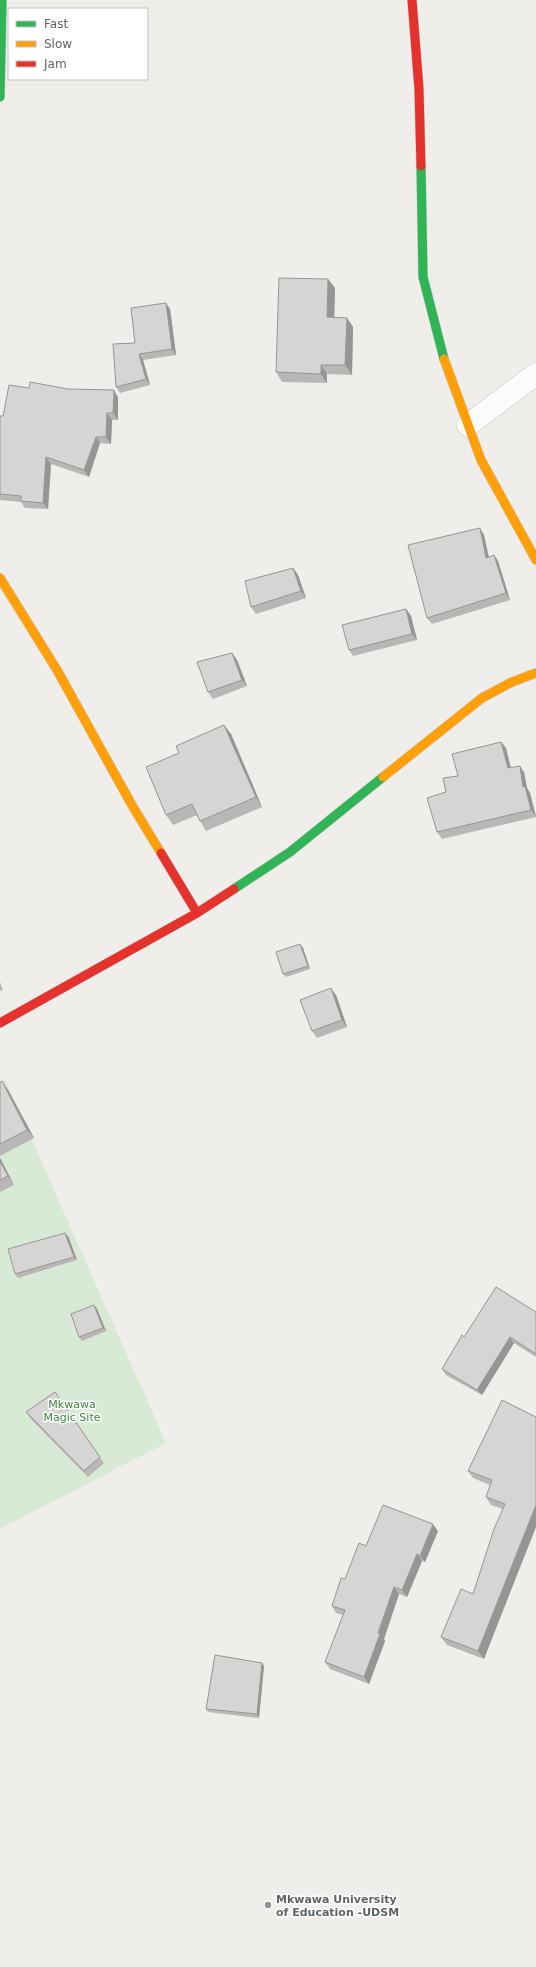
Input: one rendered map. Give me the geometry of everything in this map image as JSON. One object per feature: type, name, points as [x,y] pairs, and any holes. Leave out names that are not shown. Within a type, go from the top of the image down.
[{"type":"street","points":[[0,97],[2,0]]},
{"type":"street","points":[[412,0],[419,89],[423,277],[445,365],[481,460],[536,560]]},
{"type":"street","points":[[468,425],[536,374]]},
{"type":"street","points":[[0,578],[57,670],[132,808],[197,913]]},
{"type":"street","points":[[0,1023],[197,913],[290,852],[482,698],[512,682],[536,673]]},
{"type":"green space","name":"Mkwawa Magic Site","points":[[5,1079],[166,1443],[0,1529],[0,1082]]},
{"type":"building","points":[[279,278],[328,279],[327,317],[347,318],[345,365],[321,365],[321,374],[276,372]]},
{"type":"building","points":[[166,303],[172,349],[139,354],[146,379],[116,387],[113,344],[135,343],[131,308]]},
{"type":"building","points":[[30,382],[68,389],[114,390],[113,413],[107,413],[106,437],[96,437],[84,470],[46,457],[43,503],[21,501],[21,496],[0,494],[0,416],[3,416],[9,385],[29,388]]},
{"type":"building","points":[[480,528],[486,558],[494,555],[506,593],[427,618],[408,545]]},
{"type":"building","points":[[293,568],[301,591],[251,607],[245,581]]},
{"type":"building","points":[[406,609],[412,634],[349,650],[342,625]]},
{"type":"building","points":[[232,653],[242,680],[208,692],[197,662]]},
{"type":"building","points":[[224,725],[256,797],[200,821],[192,804],[166,815],[146,767],[179,753],[176,746]]},
{"type":"building","points":[[501,742],[508,768],[520,766],[523,787],[525,786],[531,810],[437,832],[427,798],[446,792],[443,778],[458,776],[452,754]]},
{"type":"building","points":[[300,944],[308,966],[283,974],[276,952]]},
{"type":"building","points":[[331,988],[342,1020],[312,1031],[300,1000]]},
{"type":"building","points":[[2,1081],[27,1130],[0,1144],[0,1082]]},
{"type":"building","points":[[0,1161],[8,1176],[0,1180]]},
{"type":"building","points":[[65,1233],[74,1257],[15,1274],[8,1249]]},
{"type":"building","points":[[496,1287],[536,1312],[536,1354],[510,1337],[477,1390],[442,1369],[462,1335],[464,1337]]},
{"type":"building","points":[[94,1305],[103,1328],[79,1337],[71,1314]]},
{"type":"building","points":[[55,1392],[100,1457],[84,1471],[26,1412]]},
{"type":"building","points":[[502,1400],[536,1417],[536,1505],[478,1651],[441,1637],[461,1589],[473,1594],[494,1529],[505,1504],[486,1497],[492,1480],[468,1471]]},
{"type":"building","points":[[383,1505],[433,1524],[420,1556],[417,1554],[402,1590],[394,1587],[378,1633],[380,1634],[364,1677],[325,1662],[345,1610],[332,1606],[341,1578],[345,1579],[359,1543],[366,1546]]},
{"type":"building","points":[[215,1655],[262,1663],[257,1714],[206,1709]]},
{"type":"traffic: fast","points":[[0,97],[2,0]]},
{"type":"traffic: fast","points":[[421,166],[423,277],[444,359]]},
{"type":"traffic: fast","points":[[234,889],[290,852],[383,777]]},
{"type":"traffic: slow","points":[[444,359],[481,460],[536,560]]},
{"type":"traffic: slow","points":[[0,578],[57,670],[133,807],[161,853]]},
{"type":"traffic: slow","points":[[383,777],[482,698],[512,682],[536,673]]},
{"type":"traffic: jam","points":[[412,0],[419,89],[421,166]]},
{"type":"traffic: jam","points":[[161,853],[197,913]]},
{"type":"traffic: jam","points":[[0,1023],[197,913],[234,889]]},
{"type":"place","name":"Mkwawa University of Education -UDSM","points":[[268,1905]]}]
